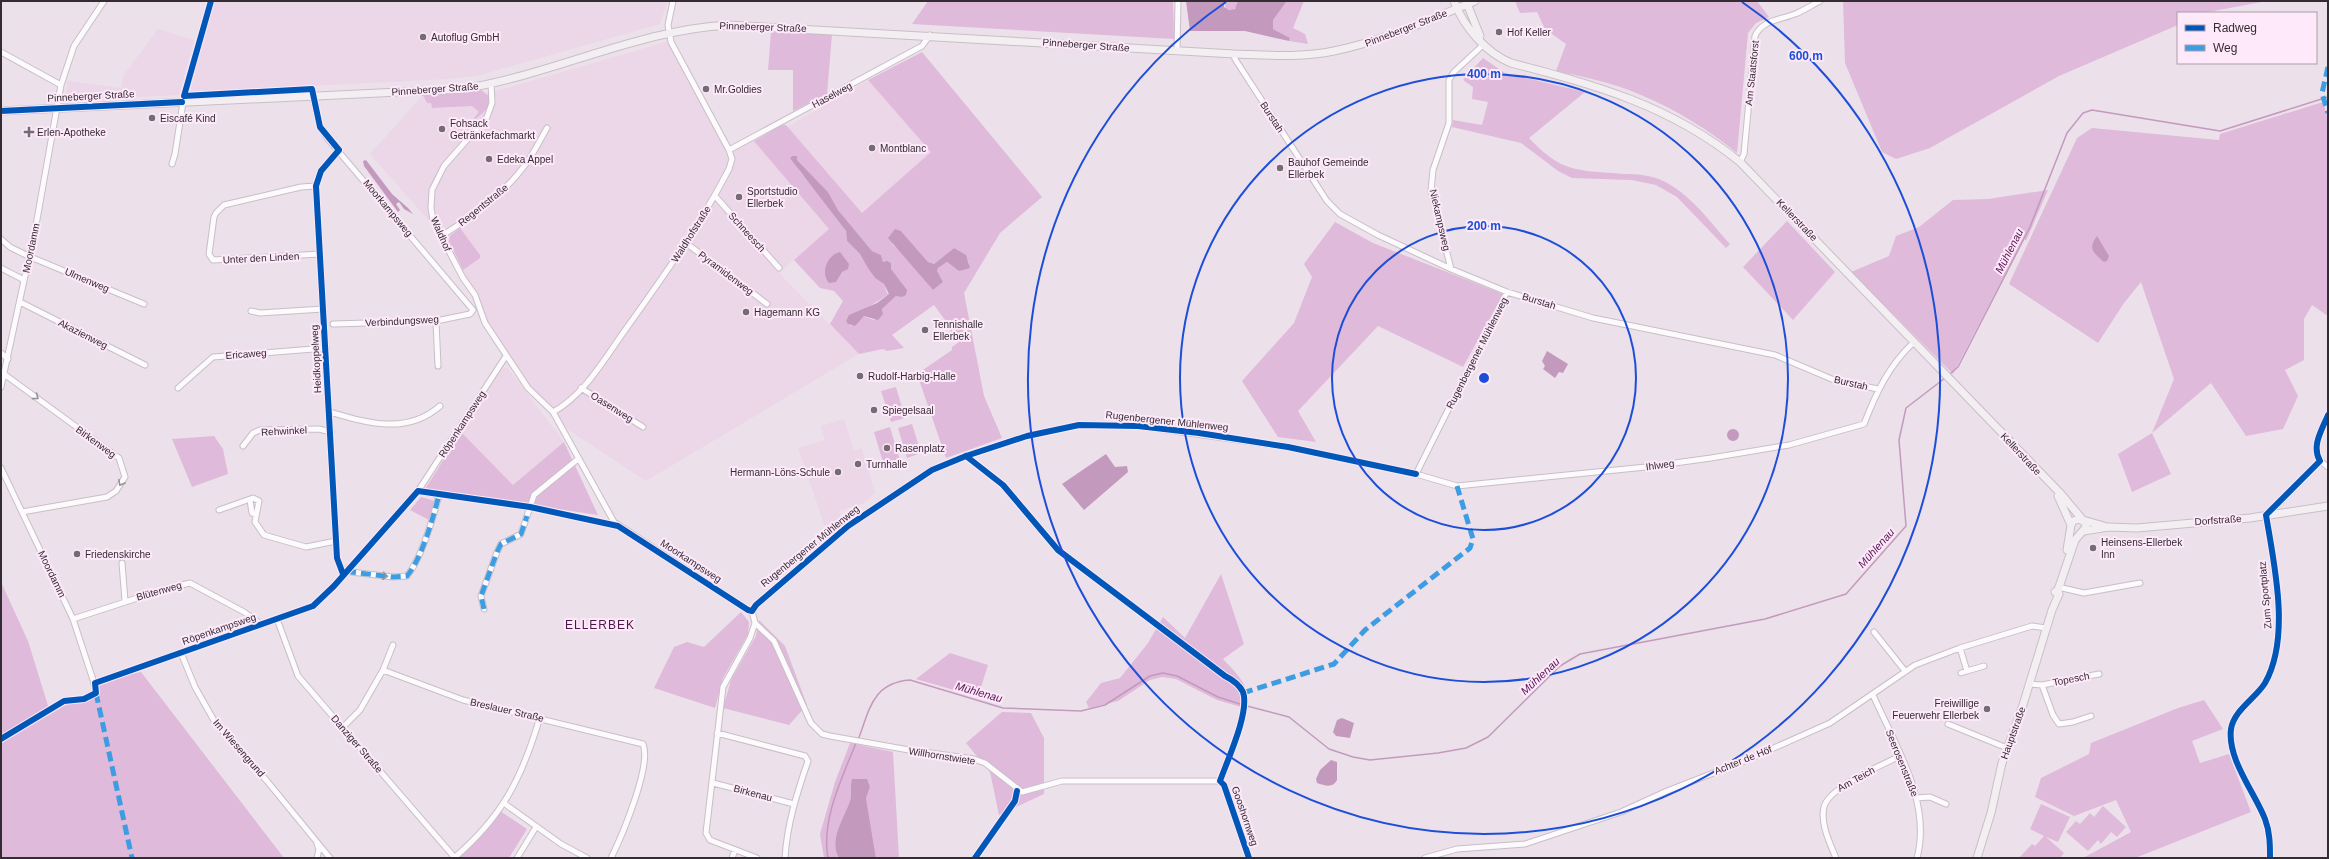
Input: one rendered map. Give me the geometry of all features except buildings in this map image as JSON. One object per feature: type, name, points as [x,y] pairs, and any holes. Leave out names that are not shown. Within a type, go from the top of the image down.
[{"type":"main road","name":"Kellerstraße","points":[[1454,1],[1457,8],[1484,44],[1499,58],[1511,63],[1589,83],[1638,101],[1708,139],[1740,162],[2061,494],[2082,520]]},
{"type":"main road","name":"Pinneberger Straße","points":[[1,111],[462,89],[491,84],[669,33],[704,26],[728,25],[930,35],[1177,51],[1288,56],[1334,52],[1384,37],[1457,8],[1467,2],[1475,1]]},
{"type":"main road","name":"Kellerstraße","points":[[1467,2],[1484,44]]},
{"type":"main road","name":"Kellerstraße","points":[[2051,485],[2063,503],[2071,527]]},
{"type":"main road","name":"Dorfstraße","points":[[2082,532],[2108,527],[2137,528],[2266,515],[2328,506]]},
{"type":"main road","points":[[2075,520],[2082,520],[2086,524],[2082,532],[2074,532],[2071,527],[2075,520]]},
{"type":"main road","name":"Dorfstraße","points":[[2082,520],[2108,527]]},
{"type":"main road","name":"Hauptstraße","points":[[1977,858],[2007,748],[2030,684],[2052,610],[2053,597],[2058,588],[2064,566],[2071,527]]},
{"type":"main road","name":"Hauptstraße","points":[[2064,566],[2075,540],[2082,532]]},
{"type":"street","name":"Moordamm","points":[[1,387],[20,302],[61,85],[74,46],[104,1]]},
{"type":"street","points":[[172,164],[176,154],[182,102],[211,1]]},
{"type":"street","points":[[669,33],[668,21],[674,1]]},
{"type":"street","points":[[1177,51],[1178,1]]},
{"type":"street","name":"Am Staatsforst","points":[[1740,162],[1744,154],[1755,36],[1758,29],[1765,24],[1795,14],[1820,1]]},
{"type":"street","name":"Waldhofstraße","points":[[553,412],[562,408],[581,388],[664,278],[729,169],[732,159],[729,150],[678,54],[669,33]]},
{"type":"street","name":"Haselweg","points":[[729,150],[922,46],[930,35]]},
{"type":"street","name":"Niekampsweg","points":[[1451,269],[1431,191],[1433,170],[1450,119],[1449,80],[1454,72],[1484,44]]},
{"type":"street","points":[[1,52],[61,85]]},
{"type":"street","name":"Burstah","points":[[1234,54],[1234,60],[1326,201],[1340,214],[1378,235],[1451,269],[1507,292],[1593,318],[1775,355],[1834,380],[1878,389],[1901,354],[1914,342]]},
{"type":"street","name":"Waldhof","points":[[485,324],[475,295],[463,278],[433,220],[431,208],[432,190],[444,166],[487,117],[492,103],[491,84]]},
{"type":"street","name":"Moorkampsweg","points":[[313,97],[320,127],[472,307],[473,310],[470,314]]},
{"type":"street","name":"Regentstraße","points":[[441,236],[462,223],[507,186],[526,164],[547,128]]},
{"type":"street","name":"Heidkoppelweg","points":[[339,150],[321,171],[316,186],[330,412],[337,558],[343,574]]},
{"type":"street","name":"Unter den Linden","points":[[316,186],[300,187],[224,206],[219,209],[214,217],[209,254],[213,260],[320,254]]},
{"type":"street","name":"Schneesch","points":[[714,196],[779,268]]},
{"type":"street","name":"Ulmenweg","points":[[1,240],[10,247],[28,256],[144,304]]},
{"type":"street","name":"Pyramidenweg","points":[[686,243],[767,304]]},
{"type":"street","points":[[1,268],[24,280]]},
{"type":"street","name":"Rugenbergener Mühlenweg","points":[[752,611],[756,605],[831,540],[910,484],[940,466],[1027,436],[1079,425],[1138,426],[1288,447],[1416,474],[1507,292]]},
{"type":"street","name":"Akazienweg","points":[[20,302],[145,365]]},
{"type":"street","points":[[251,311],[260,313],[324,308]]},
{"type":"street","name":"Verbindungsweg","points":[[333,324],[436,320],[470,314]]},
{"type":"street","points":[[436,320],[438,366]]},
{"type":"street","name":"Moorkampsweg","points":[[485,324],[528,388],[553,412],[608,514],[618,526],[748,610],[752,611]]},
{"type":"street","name":"Ericaweg","points":[[178,388],[213,357],[326,348]]},
{"type":"street","points":[[1,354],[8,359]]},
{"type":"street","name":"Röpenkampsweg","points":[[95,684],[313,606],[378,537],[418,491],[506,356]]},
{"type":"street","name":"Birkenweg","points":[[4,374],[119,458],[125,477],[116,491],[107,497],[22,512]]},
{"type":"street","name":"Oasenweg","points":[[581,388],[643,427]]},
{"type":"street","name":"Ihlweg","points":[[1416,474],[1457,486],[1646,467],[1789,445],[1864,424],[1878,389]]},
{"type":"street","points":[[330,412],[364,422],[392,425],[419,419],[440,406]]},
{"type":"street","points":[[2328,415],[2316,446],[2316,455],[2320,461],[2328,467]]},
{"type":"street","name":"Rehwinkel","points":[[243,446],[253,433],[260,430],[319,429],[331,432]]},
{"type":"street","points":[[484,609],[481,596],[486,578],[501,544],[521,534],[534,495],[578,459]]},
{"type":"street","points":[[2278,504],[2320,461]]},
{"type":"street","name":"Moordamm","points":[[1,468],[73,619],[95,684]]},
{"type":"street","points":[[347,569],[351,572],[393,577],[406,576],[411,571],[424,541],[440,495],[418,491]]},
{"type":"street","points":[[219,510],[250,500],[259,501],[255,522],[264,535],[276,540],[306,547],[336,541]]},
{"type":"street","points":[[250,500],[252,513],[256,515]]},
{"type":"street","name":"Zum Sportplatz","points":[[2266,515],[2275,577],[2278,631],[2277,644],[2265,682],[2240,712],[2231,729],[2234,753],[2245,781],[2265,819],[2268,830],[2270,858]]},
{"type":"street","points":[[122,563],[125,601]]},
{"type":"street","name":"Blütenweg","points":[[73,619],[125,601],[190,583],[244,612],[261,624]]},
{"type":"street","points":[[2058,588],[2084,593],[2140,583]]},
{"type":"street","points":[[752,611],[755,623],[750,638],[723,687],[706,833],[710,840],[756,858]]},
{"type":"street","name":"Danziger Straße","points":[[277,619],[298,676],[454,858]]},
{"type":"street","name":"Willhornstwiete","points":[[755,623],[774,641],[816,729],[822,734],[860,742],[974,759],[984,763],[1022,792],[1062,781],[1220,781]]},
{"type":"street","name":"Achter de Höf","points":[[1425,858],[1457,849],[1525,844],[1621,812],[1667,791],[1747,760],[1830,723],[1873,695],[1905,671],[1937,656],[2032,626],[2046,628]]},
{"type":"street","points":[[1874,632],[1905,671]]},
{"type":"street","points":[[343,727],[360,710],[383,670],[393,645]]},
{"type":"street","points":[[1960,648],[1967,671]]},
{"type":"street","name":"Im Wiesengrund","points":[[182,653],[198,693],[216,724],[312,834],[330,858]]},
{"type":"street","points":[[1961,674],[1984,666]]},
{"type":"street","name":"Breslauer Straße","points":[[383,670],[463,700],[540,717],[633,740],[643,744],[646,753],[634,802],[626,828],[611,858]]},
{"type":"street","name":"Topesch","points":[[2030,684],[2042,685],[2099,674]]},
{"type":"street","points":[[1,739],[64,701],[90,698],[96,693],[95,684]]},
{"type":"street","name":"Topesch","points":[[2042,685],[2052,715],[2059,724],[2073,722],[2091,716]]},
{"type":"street","name":"Seerosenstraße","points":[[1873,695],[1900,756],[1916,798],[1920,824],[1917,858]]},
{"type":"street","points":[[454,858],[505,804],[528,756],[540,717]]},
{"type":"street","points":[[1948,724],[2007,748]]},
{"type":"street","points":[[717,732],[805,756],[808,761],[794,804],[786,840],[785,858]]},
{"type":"street","name":"Am Teich","points":[[1836,858],[1825,828],[1824,814],[1824,806],[1832,792],[1900,756]]},
{"type":"street","name":"Gooshornweg","points":[[1220,781],[1224,785],[1249,858]]},
{"type":"street","name":"Birkenau","points":[[713,783],[794,804]]},
{"type":"street","points":[[1916,798],[1930,797],[1946,804]]},
{"type":"street","points":[[505,804],[536,827],[587,858]]},
{"type":"street","points":[[517,858],[536,827]]},
{"type":"street","name":"Im Wiesengrund","points":[[312,834],[319,849],[317,858]]},
{"type":"street","points":[[732,858],[735,850]]},
{"type":"shaded area","points":[[213,1],[668,1],[660,24],[477,76],[448,79],[190,92]]},
{"type":"shaded area","points":[[928,1],[1173,1],[1174,39],[912,24]]},
{"type":"shaded area","points":[[1186,1],[1224,1],[1224,7],[1229,10],[1235,9],[1238,1],[1287,1],[1273,20],[1273,29],[1290,38],[1289,41],[1245,31],[1190,31]]},
{"type":"shaded area","points":[[1224,1],[1238,1],[1237,7],[1232,10],[1226,9]]},
{"type":"shaded area","points":[[1287,1],[1304,1],[1293,28],[1305,34],[1308,44],[1289,41],[1290,38],[1273,29],[1273,20]]},
{"type":"shaded area","points":[[1515,1],[1757,1],[1769,17],[1756,23],[1748,33],[1737,153],[1715,136],[1654,101],[1610,84],[1556,71],[1566,44],[1545,29],[1537,12],[1520,13]]},
{"type":"shaded area","points":[[1843,1],[2267,1],[2208,12],[2177,12],[2177,25],[2059,76],[1930,148],[1896,159],[1882,152],[1845,63]]},
{"type":"shaded area","points":[[158,29],[194,40],[179,95],[75,100],[67,96],[67,81],[121,88],[123,76]]},
{"type":"shaded area","points":[[771,32],[832,34],[827,94],[793,111],[793,70],[768,70]]},
{"type":"shaded area","points":[[673,40],[729,147],[750,136],[829,229],[779,273],[859,354],[646,481],[562,426],[527,382],[486,321],[476,294],[430,222],[370,154],[423,95],[492,92]]},
{"type":"shaded area","points":[[922,52],[1042,197],[1000,233],[964,293],[984,396],[1002,438],[946,458],[917,374],[952,350],[952,347],[959,342],[950,330],[951,328],[934,305],[892,335],[904,348],[887,351],[883,349],[859,354],[830,324],[843,301],[834,291],[820,288],[794,260],[829,229],[754,141],[782,125],[786,125],[862,213],[931,152],[868,80]],"holes":[[[793,156],[828,192],[838,210],[872,251],[881,255],[883,262],[901,282],[896,296],[882,309],[883,314],[874,320],[864,316],[851,326],[846,321],[889,294],[887,293],[884,284],[875,278],[860,254],[847,241],[846,231],[816,190],[801,173]],[[901,231],[928,262],[934,264],[954,248],[967,259],[969,263],[959,271],[947,262],[938,268],[937,272],[943,282],[933,290],[903,254],[892,244]]]},
{"type":"shaded area","points":[[1483,58],[1505,73],[1585,92],[1529,138],[1541,150],[1562,164],[1572,168],[1595,172],[1643,175],[1661,180],[1681,192],[1690,200],[1730,244],[1726,248],[1677,197],[1656,185],[1632,180],[1572,178],[1558,171],[1521,143],[1452,127],[1453,120],[1482,125],[1488,102],[1472,99],[1473,87],[1463,80]]},
{"type":"shaded area","points":[[868,80],[932,152],[862,213],[787,127]]},
{"type":"shaded area","points":[[481,90],[489,96],[489,101],[487,108],[475,120],[474,118],[479,112],[472,106],[432,108],[431,103],[427,103],[423,95]]},
{"type":"shaded area","points":[[2323,102],[2328,119],[2328,316],[2312,305],[2304,319],[2304,360],[2285,370],[2298,396],[2283,429],[2246,436],[2211,383],[2152,433],[2174,379],[2141,282],[2124,303],[2098,343],[2009,284],[2077,138],[2092,128],[2219,140],[2220,134]]},
{"type":"shaded area","points":[[797,156],[797,160],[828,192],[838,210],[872,251],[881,255],[883,262],[887,261],[891,263],[891,269],[907,290],[906,295],[902,297],[896,296],[882,309],[883,314],[878,320],[864,316],[855,326],[848,324],[846,321],[849,315],[877,303],[889,294],[884,284],[875,278],[860,254],[847,241],[846,231],[790,158]]},
{"type":"shaded area","points":[[366,160],[392,194],[413,214],[404,209],[399,202],[396,204],[400,210],[398,212],[364,166],[363,161]]},
{"type":"shaded area","points":[[2048,190],[2026,241],[2024,238],[1953,374],[1851,272],[1889,256],[1896,236],[1919,227],[1953,200],[1988,199]]},
{"type":"shaded area","points":[[1787,221],[1835,272],[1793,320],[1743,267]]},
{"type":"shaded area","points":[[1335,222],[1373,243],[1503,294],[1463,367],[1378,326],[1298,411],[1316,442],[1278,437],[1242,381],[1294,323],[1312,277],[1304,264]]},
{"type":"shaded area","points":[[460,228],[480,255],[480,258],[463,270],[449,241],[450,236]]},
{"type":"shaded area","points":[[895,229],[901,231],[928,262],[934,264],[954,248],[966,255],[970,268],[959,271],[947,262],[938,268],[937,271],[943,282],[933,290],[888,238]]},
{"type":"shaded area","points":[[2097,236],[2109,256],[2107,261],[2104,262],[2092,248],[2092,244]]},
{"type":"shaded area","points":[[840,252],[849,264],[848,269],[842,272],[836,282],[829,283],[825,274],[826,265],[828,260]]},
{"type":"shaded area","points":[[1547,351],[1568,364],[1563,373],[1559,372],[1555,378],[1543,369],[1545,366],[1542,361]]},
{"type":"shaded area","points":[[507,367],[564,442],[513,485],[461,432],[501,369]]},
{"type":"shaded area","points":[[896,387],[905,418],[891,422],[881,391]]},
{"type":"shaded area","name":"Hermann-Löns-Schule","points":[[844,419],[854,450],[862,448],[875,493],[864,503],[839,511],[841,518],[826,530],[798,448],[825,440],[821,426]]},
{"type":"shaded area","points":[[912,424],[921,453],[907,458],[898,428]]},
{"type":"shaded area","name":"Rasenplatz","points":[[890,427],[901,464],[885,469],[874,432]]},
{"type":"shaded area","points":[[1733,429],[1737,431],[1739,435],[1737,439],[1733,441],[1729,439],[1727,435],[1729,431]]},
{"type":"shaded area","points":[[461,432],[513,485],[564,442],[598,515],[425,489]]},
{"type":"shaded area","points":[[2152,433],[2171,474],[2132,492],[2118,454]]},
{"type":"shaded area","points":[[214,436],[223,449],[228,474],[192,487],[172,439]]},
{"type":"shaded area","points":[[1106,454],[1115,467],[1127,466],[1128,472],[1084,510],[1062,484]]},
{"type":"shaded area","points":[[421,497],[435,501],[429,520],[410,510]]},
{"type":"shaded area","points":[[1221,574],[1244,644],[1223,659],[1242,681],[1245,687],[1248,700],[1248,709],[1217,700],[1176,679],[1162,677],[1150,680],[1118,701],[1089,708],[1086,702],[1101,683],[1120,678],[1148,643],[1163,617],[1185,638]]},
{"type":"shaded area","points":[[1,582],[28,641],[49,709],[1,736]]},
{"type":"shaded area","points":[[741,612],[749,622],[748,634],[723,678],[715,708],[654,688],[674,647],[687,642],[704,647]]},
{"type":"shaded area","points":[[759,620],[785,646],[807,705],[789,725],[723,708],[731,680],[756,636]]},
{"type":"shaded area","points":[[950,653],[988,665],[978,697],[916,679]]},
{"type":"shaded area","points":[[141,672],[284,858],[1,858],[1,743],[72,701],[89,700],[98,680]]},
{"type":"shaded area","points":[[2204,700],[2223,729],[2192,741],[2200,763],[2229,754],[2251,812],[2135,858],[2083,858],[2131,832],[2116,800],[2074,816],[2035,797],[2041,778],[2089,754],[2091,743],[2178,708]]},
{"type":"shaded area","points":[[1002,712],[1031,713],[1044,738],[1044,794],[999,815],[990,772],[966,743]]},
{"type":"shaded area","points":[[1342,718],[1354,723],[1350,738],[1336,736],[1333,732],[1337,720]]},
{"type":"shaded area","points":[[850,743],[893,752],[899,858],[876,858],[866,798],[870,787],[853,779],[850,801],[836,837],[836,851],[839,858],[824,858],[820,834],[835,782]]},
{"type":"shaded area","points":[[1331,760],[1337,762],[1337,780],[1331,785],[1317,783],[1316,779],[1320,770]]},
{"type":"shaded area","points":[[852,779],[867,779],[870,787],[866,798],[876,858],[839,858],[836,851],[836,837],[850,801]]},
{"type":"shaded area","points":[[2041,804],[2070,817],[2058,842],[2046,837],[2064,853],[2060,858],[2019,858],[2032,844],[2035,846],[2044,836],[2030,829]]},
{"type":"shaded area","points":[[2103,806],[2126,827],[2117,837],[2111,832],[2101,844],[2098,840],[2088,851],[2066,832],[2076,821],[2080,824],[2090,813],[2094,817]]},
{"type":"shaded area","points":[[500,811],[527,829],[509,858],[461,858],[457,855]]},
{"type":"waterway","name":"Mühlenau","points":[[1950,374],[1958,367],[2030,227],[2067,133],[2083,113],[2092,110],[2220,131],[2328,97]]},
{"type":"waterway","name":"Mühlenau","points":[[1247,706],[1289,717],[1329,749],[1353,757],[1370,760],[1438,753],[1466,748],[1488,737],[1560,666],[1580,654],[1765,619],[1846,594],[1906,526],[1899,440],[1906,408],[1945,378]]},
{"type":"waterway","name":"Mühlenau","points":[[858,740],[870,708],[880,692],[897,682],[910,680],[1003,708],[1081,711],[1105,705],[1150,676],[1163,673],[1177,676],[1218,697],[1240,704]]},
{"type":"waterway","name":"Mühlenau","points":[[828,858],[827,829],[830,814],[839,785],[856,743]]},
{"type":"marked path","points":[[2328,67],[2322,93],[2328,113]]},
{"type":"marked path","points":[[1243,693],[1334,664],[1365,630],[1470,548],[1473,539],[1457,486]]},
{"type":"marked path","points":[[347,569],[351,572],[393,577],[407,576],[422,549],[439,495]]},
{"type":"marked path","points":[[484,609],[481,596],[497,552],[501,544],[521,534],[527,516]]},
{"type":"marked path","points":[[96,693],[132,858]]},
{"type":"cycle path","points":[[211,1],[184,96],[312,89],[320,127],[339,150],[321,171],[316,186],[337,558],[343,574]]},
{"type":"cycle path","points":[[1,111],[182,102]]},
{"type":"cycle path","points":[[2270,858],[2267,824],[2261,809],[2237,764],[2233,752],[2231,729],[2236,716],[2265,683],[2273,665],[2277,644],[2279,623],[2278,600],[2273,555],[2266,515],[2320,461],[2317,450],[2318,438],[2328,415]]},
{"type":"cycle path","points":[[1,739],[64,701],[84,699],[96,693],[95,683],[313,606],[334,586],[418,491],[530,507],[618,526],[748,610],[752,611],[756,605],[848,526],[932,470],[966,456],[1027,436],[1079,425],[1138,426],[1199,433],[1288,447],[1416,474]]},
{"type":"cycle path","points":[[966,456],[1003,485],[1058,550],[1225,676],[1238,684],[1243,692],[1244,701],[1241,724],[1220,781],[1224,785],[1249,858]]},
{"type":"cycle path","points":[[975,858],[1015,801],[1017,791]]},
{"type":"place","name":"Hof Keller","points":[[1499,32]]},
{"type":"place","name":"Autoflug GmbH","points":[[423,37]]},
{"type":"place","name":"Mr.Goldies","points":[[706,89]]},
{"type":"place","name":"Eiscafé Kind","points":[[152,118]]},
{"type":"place","name":"Fohsack Getränkefachmarkt","points":[[442,129]]},
{"type":"place","name":"Erlen-Apotheke","points":[[29,132]]},
{"type":"place","name":"Montblanc","points":[[872,148]]},
{"type":"place","name":"Edeka Appel","points":[[489,159]]},
{"type":"place","name":"Bauhof Gemeinde Ellerbek","points":[[1280,168]]},
{"type":"place","name":"Sportstudio Ellerbek","points":[[739,197]]},
{"type":"place","name":"Hagemann KG","points":[[746,312]]},
{"type":"place","name":"Tennishalle Ellerbek","points":[[925,330]]},
{"type":"place","name":"Rudolf-Harbig-Halle","points":[[860,376]]},
{"type":"place","name":"Spiegelsaal","points":[[874,410]]},
{"type":"place","name":"Rasenplatz","points":[[887,448]]},
{"type":"place","name":"Turnhalle","points":[[858,464]]},
{"type":"place","name":"Hermann-Löns-Schule","points":[[838,472]]},
{"type":"place","name":"Heinsens-Ellerbek Inn","points":[[2093,548]]},
{"type":"place","name":"Friedenskirche","points":[[77,554]]},
{"type":"place","name":"Freiwillige Feuerwehr Ellerbek","points":[[1987,709]]},
{"type":"district","name":"ELLERBEK","points":[[600,625]]}]
